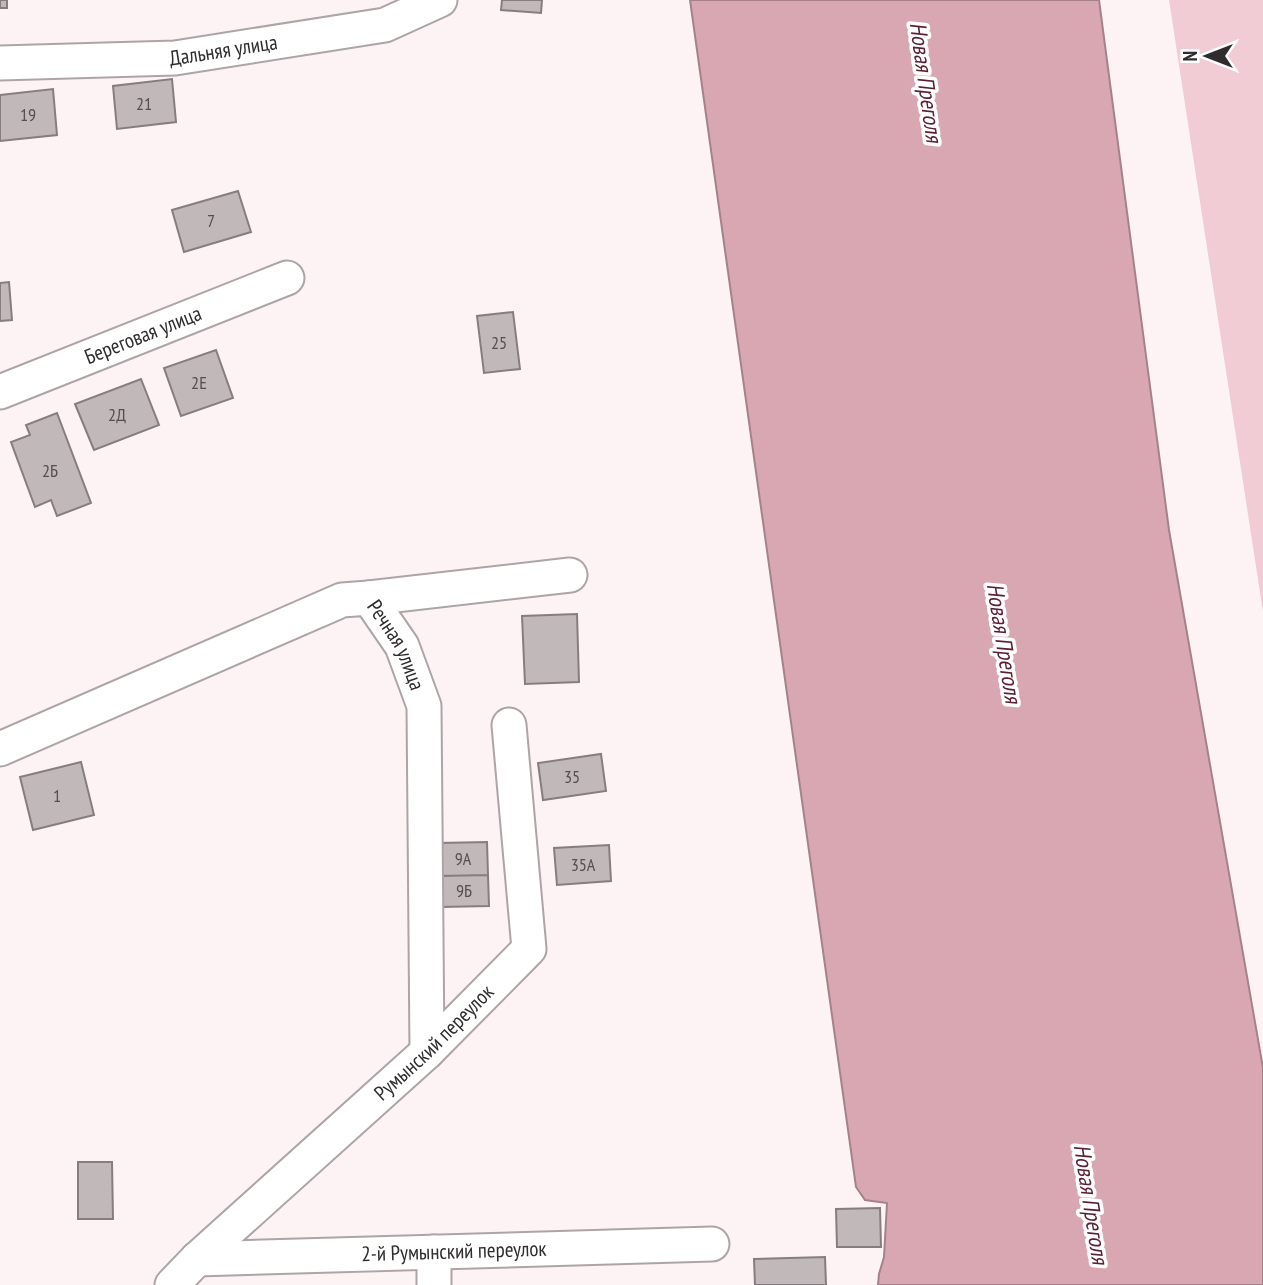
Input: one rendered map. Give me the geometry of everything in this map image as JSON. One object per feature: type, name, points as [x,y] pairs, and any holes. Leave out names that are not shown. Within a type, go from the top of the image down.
[{"type":"street","name":"Дальняя улица","points":[[0,63],[175,58],[385,24],[440,0]]},
{"type":"street","name":"Береговая улица","points":[[0,392],[287,278]]},
{"type":"street","points":[[369,598],[570,575]]},
{"type":"street","name":"Речная улица","points":[[0,749],[342,600],[369,598],[402,646],[424,706],[427,1052]]},
{"type":"street","name":"Румынский переулок","points":[[172,1285],[197,1259],[427,1052],[529,949],[509,725]]},
{"type":"street","name":"2-й Румынский переулок","points":[[197,1259],[712,1244]]},
{"type":"street","points":[[434,1285],[435,1252]]},
{"type":"shaded area","points":[[1169,0],[1263,0],[1263,612]]},
{"type":"water","name":"Новая Преголя","points":[[690,0],[1099,0],[1169,530],[1263,1068],[1263,1285],[878,1285],[884,1257],[887,1203],[865,1200],[856,1187]]},
{"type":"building","points":[[0,0],[7,0],[7,8],[0,8]]},
{"type":"building","points":[[502,0],[542,0],[541,13],[501,10]]},
{"type":"building","points":[[172,79],[176,122],[117,129],[113,86]]},
{"type":"building","points":[[53,89],[57,135],[0,141],[0,95]]},
{"type":"building","points":[[238,191],[251,232],[184,252],[172,210]]},
{"type":"building","points":[[9,282],[12,320],[0,321],[0,283]]},
{"type":"building","points":[[513,312],[520,369],[484,373],[477,316]]},
{"type":"building","points":[[216,350],[233,398],[181,416],[164,368]]},
{"type":"building","points":[[141,379],[159,425],[94,450],[75,404]]},
{"type":"building","points":[[57,413],[91,503],[57,516],[51,500],[35,507],[11,442],[30,435],[26,425]]},
{"type":"building","points":[[577,614],[579,682],[525,684],[522,616]]},
{"type":"building","points":[[601,754],[606,791],[543,800],[538,763]]},
{"type":"building","points":[[81,762],[94,815],[33,830],[20,777]]},
{"type":"building","points":[[487,842],[488,875],[440,876],[439,843]]},
{"type":"building","points":[[609,845],[611,881],[557,885],[554,848]]},
{"type":"building","points":[[488,875],[489,906],[441,907],[440,876]]},
{"type":"building","points":[[78,1162],[112,1162],[113,1219],[78,1219]]},
{"type":"building","points":[[880,1208],[881,1247],[837,1247],[836,1209]]},
{"type":"building","points":[[825,1257],[826,1285],[755,1285],[754,1259]]}]
